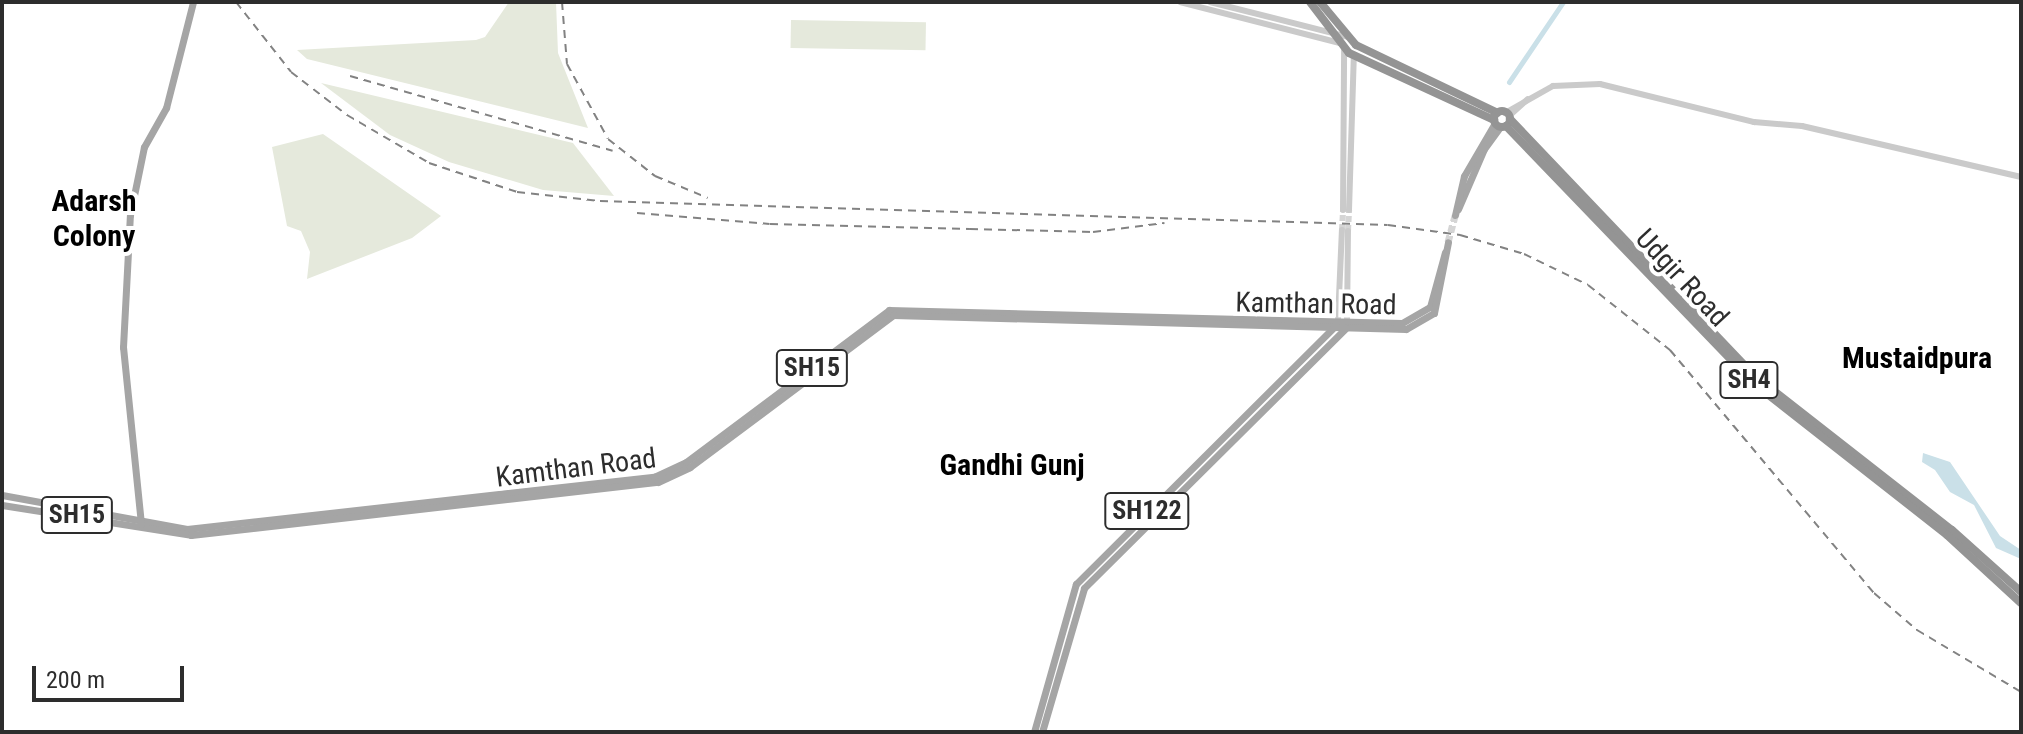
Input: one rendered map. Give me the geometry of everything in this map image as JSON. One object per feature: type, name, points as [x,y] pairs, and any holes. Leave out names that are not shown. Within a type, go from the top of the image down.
[{"type":"highway","name":"Udgir Road","points":[[1310,2],[1342,46],[1354,55],[1502,120],[1752,382],[1947,535],[2021,603]]},
{"type":"highway","name":"Udgir Road","points":[[1320,2],[1356,45],[1502,120],[1756,377],[1952,530],[2021,592]]},
{"type":"main road","points":[[141,524],[123,347],[130,215],[144,147],[166,108],[193,2]]},
{"type":"main road","points":[[1502,120],[1484,149],[1455,215],[1464,176],[1502,120]]},
{"type":"main road","name":"Kamthan Road","points":[[2,495],[191,535],[654,477],[686,462],[726,437],[880,315],[904,307],[1339,325],[1408,325],[1434,313],[1448,242],[1430,307],[1408,325]]},
{"type":"main road","points":[[1042,732],[1084,588],[1339,325]]},
{"type":"main road","name":"SH122","points":[[1034,732],[1076,584],[1339,325]]},
{"type":"main road","name":"Kamthan Road","points":[[2,505],[141,524]]},
{"type":"street","points":[[1180,2],[1209,4],[1348,37]]},
{"type":"street","points":[[1209,4],[1342,46],[1356,45]]},
{"type":"street","points":[[1342,46],[1346,210],[1354,55]]},
{"type":"street","points":[[1502,120],[1528,99],[1574,81],[1651,92],[2021,177]]},
{"type":"street","points":[[1339,325],[1345,230]]},
{"type":"shaded area","points":[[509,2],[556,2],[558,53],[588,128],[307,59],[297,50],[476,40],[485,37]]},
{"type":"shaded area","points":[[791,20],[926,22],[925,50],[791,48]]},
{"type":"shaded area","points":[[321,83],[573,143],[614,196],[543,190],[449,162],[390,135]]},
{"type":"shaded area","points":[[323,134],[441,216],[412,238],[307,279],[310,252],[301,231],[287,226],[272,147]]},
{"type":"water","points":[[1923,453],[1950,462],[2000,536],[2021,550],[2021,559],[1996,548],[1974,505],[1950,492],[1935,470],[1922,462]]},
{"type":"waterway","points":[[1509,82],[1563,2]]},
{"type":"tunnel","points":[[1342,230],[1343,210]]},
{"type":"tunnel","points":[[1348,231],[1349,210]]},
{"type":"tunnel","points":[[1448,242],[1455,215]]},
{"type":"railway","points":[[236,2],[291,72],[347,115],[429,163],[517,192],[600,201],[1388,225],[1460,235],[1524,254],[1588,285],[1670,350],[1874,593],[1917,630],[2021,692]]},
{"type":"railway","points":[[562,2],[567,64],[608,139],[655,176],[708,198]]},
{"type":"railway","points":[[350,76],[613,151]]},
{"type":"railway","points":[[637,213],[770,224],[1093,232],[1164,223]]},
{"type":"district","name":"Adarsh Colony","points":[[94,218]]},
{"type":"district","name":"Mustaidpura","points":[[1917,358]]},
{"type":"district","name":"Gandhi Gunj","points":[[1012,465]]}]
